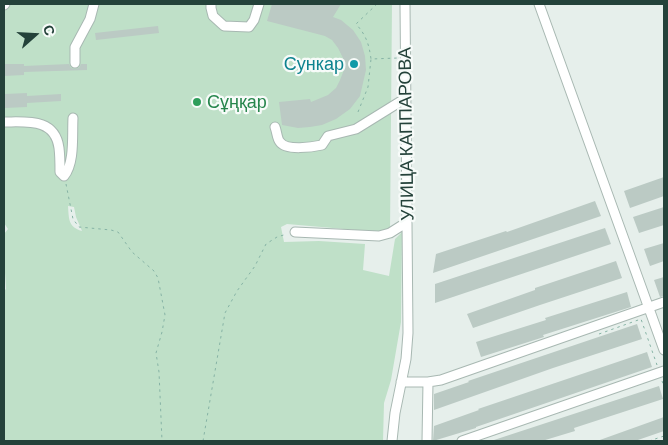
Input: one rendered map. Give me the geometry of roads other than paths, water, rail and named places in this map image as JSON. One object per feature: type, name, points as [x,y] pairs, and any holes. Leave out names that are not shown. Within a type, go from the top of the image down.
[{"type":"street","points":[[75,63],[75,47],[90,19],[94,4]]},
{"type":"street","points":[[211,4],[212,16],[224,26],[249,27],[260,4]]},
{"type":"street","name":"УЛИЦА КАППАРОВА","points":[[392,441],[395,413],[406,359],[408,333],[405,4]]},
{"type":"street","points":[[539,4],[664,350]]},
{"type":"street","points":[[275,127],[279,142],[282,145],[293,148],[318,146],[322,145],[328,136],[356,129],[406,98]]},
{"type":"street","points":[[4,122],[42,124],[50,129],[59,147],[60,172],[64,176],[68,172],[71,162],[73,118]]},
{"type":"street","points":[[295,232],[379,236],[390,233],[407,223]]},
{"type":"street","points":[[401,382],[441,380],[664,302]]},
{"type":"street","points":[[462,441],[662,372]]},
{"type":"street","points":[[427,441],[428,382]]},
{"type":"place","name":"Сункар","points":[[354,64]]},
{"type":"place","name":"Сұңқар","points":[[197,102]]}]
